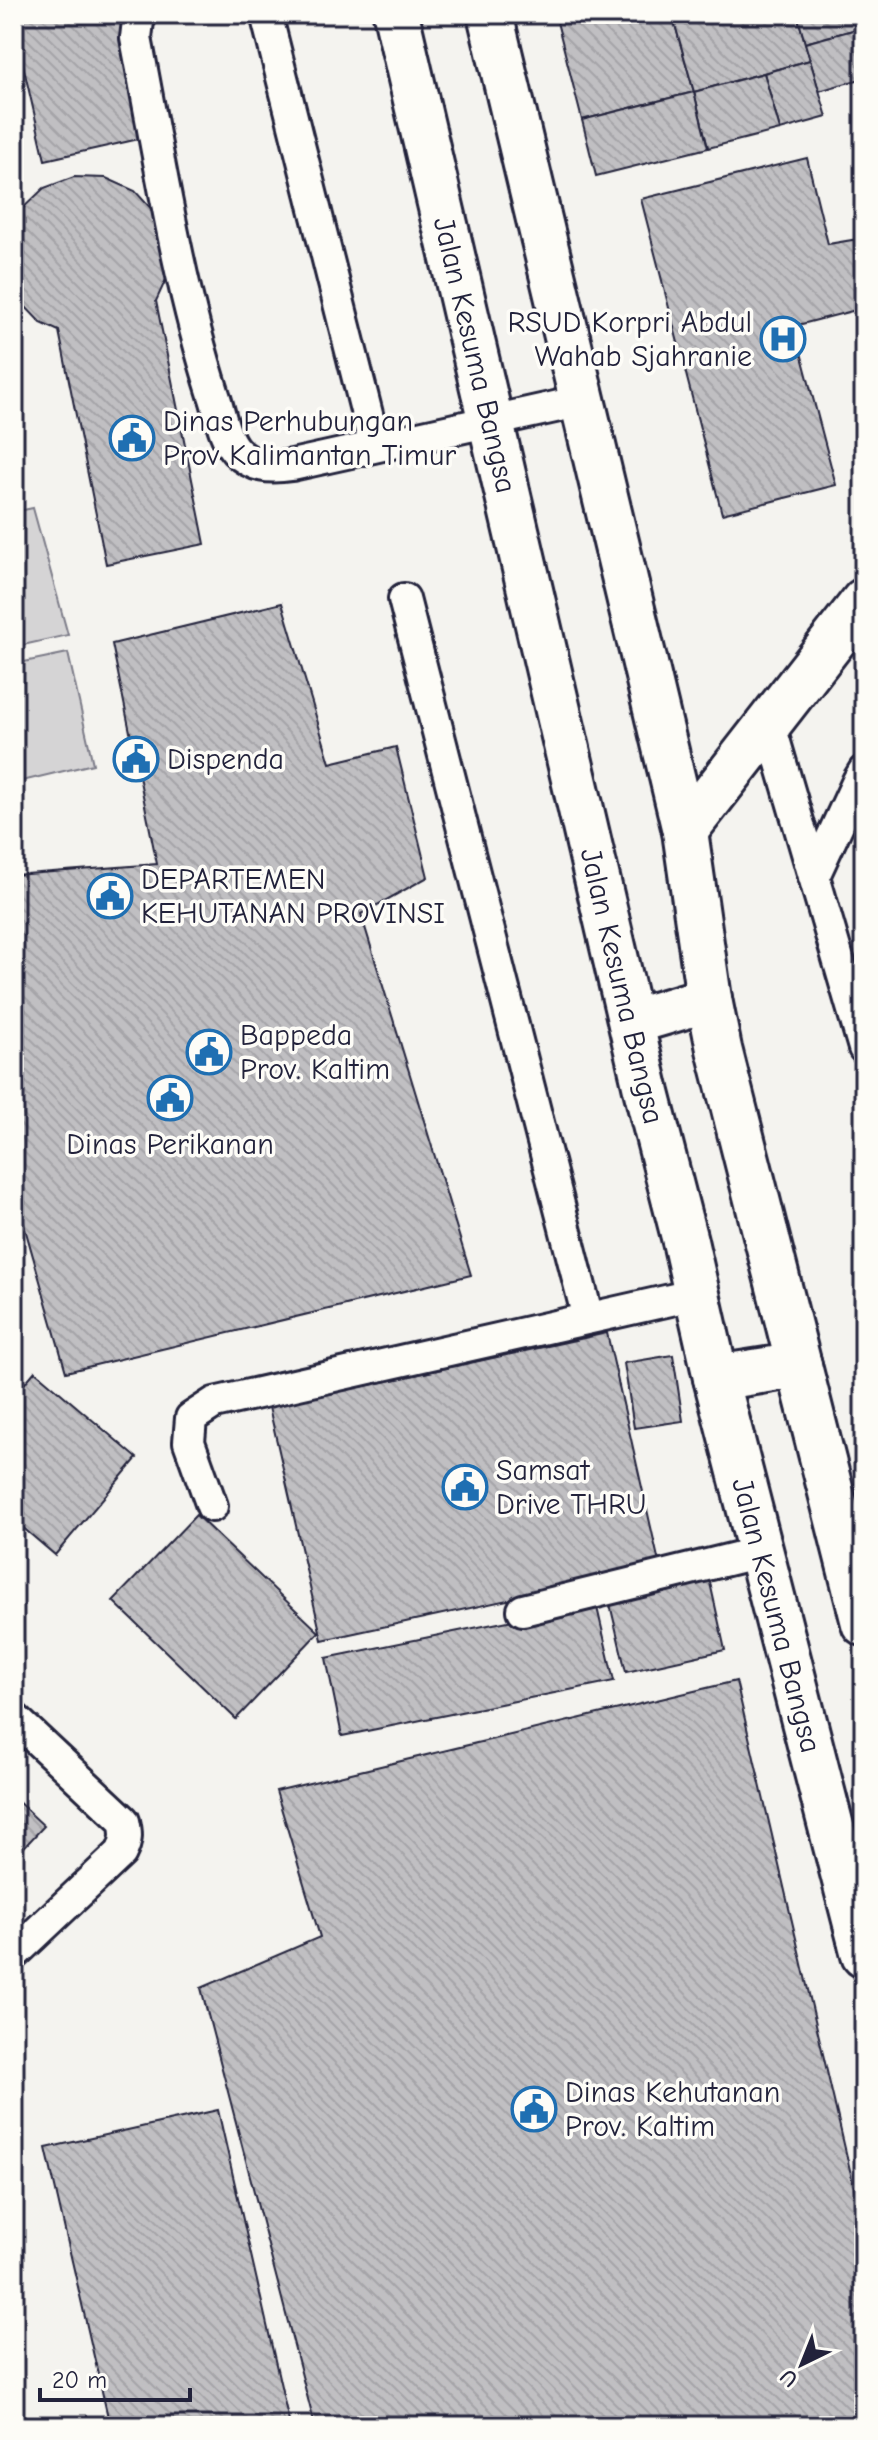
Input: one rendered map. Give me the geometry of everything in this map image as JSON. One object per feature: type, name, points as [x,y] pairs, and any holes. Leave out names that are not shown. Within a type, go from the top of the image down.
[{"type":"street","name":"Jalan Kesuma Bangsa","points":[[396,14],[716,1378],[864,1955]]},
{"type":"street","points":[[490,14],[685,831],[719,1049],[864,1623]]},
{"type":"street","points":[[685,831],[864,601]]},
{"type":"street","points":[[631,1022],[709,999]]},
{"type":"street","points":[[716,1378],[799,1365]]},
{"type":"lane","points":[[142,14],[136,38],[185,289],[228,439],[245,458],[256,465],[270,468],[582,401]]},
{"type":"lane","points":[[266,14],[375,446]]},
{"type":"lane","points":[[404,599],[588,1318]]},
{"type":"lane","points":[[769,722],[864,1048]]},
{"type":"lane","points":[[814,876],[864,771]]},
{"type":"lane","points":[[212,1506],[189,1442],[191,1418],[214,1403],[697,1294]]},
{"type":"lane","points":[[523,1610],[760,1552]]},
{"type":"lane","points":[[14,1718],[124,1821],[127,1842],[121,1853],[14,1954]]},
{"type":"shaded area","points":[[33,508],[68,635],[14,647],[14,512]]},
{"type":"shaded area","points":[[68,653],[93,764],[14,783],[14,664]]},
{"type":"building","points":[[14,14],[119,14],[148,137],[45,160],[14,26]]},
{"type":"building","points":[[555,14],[672,14],[694,92],[582,120]]},
{"type":"building","points":[[672,14],[797,14],[810,60],[694,92]]},
{"type":"building","points":[[797,14],[864,14],[864,27],[805,43]]},
{"type":"building","points":[[864,27],[864,78],[819,91],[805,43]]},
{"type":"building","points":[[810,60],[827,117],[780,130],[764,73]]},
{"type":"building","points":[[764,73],[780,130],[708,148],[694,92]]},
{"type":"building","points":[[694,92],[708,148],[596,176],[582,120]]},
{"type":"building","points":[[807,158],[828,244],[864,238],[864,308],[794,326],[836,485],[722,514],[641,199]]},
{"type":"building","name":"Dinas Perhubungan Prov Kalimantan Timur","points":[[74,177],[106,178],[135,191],[156,214],[168,275],[156,301],[205,544],[106,564],[59,331],[41,323],[19,300],[14,287],[14,226],[21,210],[44,188]]},
{"type":"building","name":"Bappeda Prov. Kaltim","points":[[282,603],[330,763],[396,747],[428,877],[361,914],[471,1275],[66,1372],[14,1190],[14,875],[157,864],[112,644]]},
{"type":"building","name":"Samsat Drive THRU","points":[[607,1333],[660,1567],[322,1640],[269,1407]]},
{"type":"building","points":[[673,1355],[683,1421],[634,1428],[624,1363]]},
{"type":"building","points":[[35,1371],[137,1458],[55,1555],[14,1520],[14,1396]]},
{"type":"building","points":[[196,1515],[319,1632],[236,1719],[113,1601]]},
{"type":"building","points":[[709,1578],[725,1650],[626,1672],[609,1600]]},
{"type":"building","points":[[596,1603],[614,1681],[342,1736],[326,1658]]},
{"type":"building","name":"Dinas Kehutanan Prov. Kaltim","points":[[736,1681],[864,2230],[864,2426],[315,2426],[201,1988],[320,1937],[276,1791]]},
{"type":"building","points":[[14,1798],[44,1826],[14,1858]]},
{"type":"building","points":[[218,2110],[290,2426],[110,2426],[46,2148]]},
{"type":"place","name":"RSUD Korpri Abdul Wahab Sjahranie","points":[[783,339]]},
{"type":"place","name":"Dinas Perhubungan Prov Kalimantan Timur","points":[[132,438]]},
{"type":"place","name":"Dispenda","points":[[136,759]]},
{"type":"place","name":"DEPARTEMEN KEHUTANAN PROVINSI","points":[[110,896]]},
{"type":"place","name":"Bappeda Prov. Kaltim","points":[[209,1052]]},
{"type":"place","name":"Dinas Perikanan","points":[[170,1098]]},
{"type":"place","name":"Samsat Drive THRU","points":[[465,1487]]},
{"type":"place","name":"Dinas Kehutanan Prov. Kaltim","points":[[534,2109]]}]
